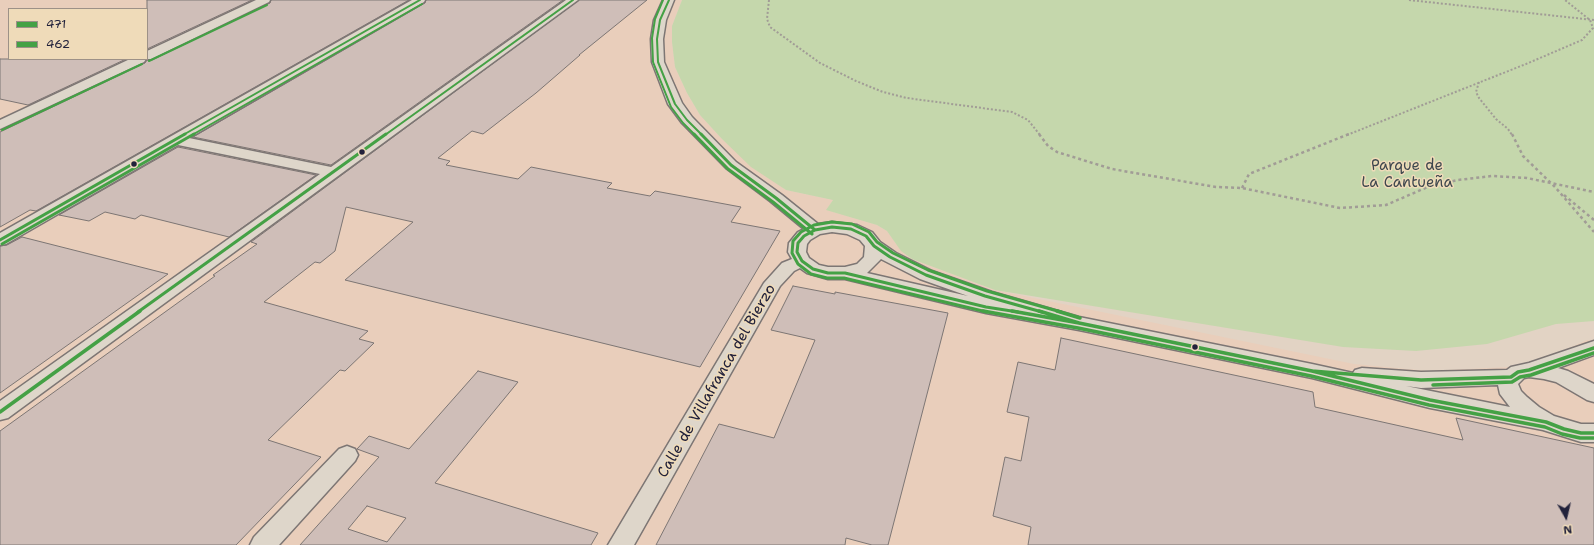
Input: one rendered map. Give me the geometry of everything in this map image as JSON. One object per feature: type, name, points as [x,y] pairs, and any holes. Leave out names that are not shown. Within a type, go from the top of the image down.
[{"type":"street","points":[[148,56],[265,0]]},
{"type":"street","points":[[0,240],[420,0]]},
{"type":"street","points":[[0,412],[573,0]]},
{"type":"street","points":[[669,0],[662,12],[660,20],[657,39],[658,62],[675,104],[687,120],[731,165],[776,198],[815,230]]},
{"type":"street","points":[[0,125],[138,60]]},
{"type":"street","points":[[0,114],[16,118]]},
{"type":"street","points":[[176,140],[334,172]]},
{"type":"street","points":[[1079,323],[985,296],[926,275],[890,257],[874,246],[866,236],[851,229],[832,227],[815,230],[804,236],[798,244],[797,252],[802,261],[813,269],[828,273],[845,273],[986,307],[1079,323],[1312,371],[1430,400],[1546,422]]},
{"type":"street","points":[[845,273],[863,268],[873,258],[874,246]]},
{"type":"street","name":"Calle de Villafranca del Bierzo","points":[[621,545],[773,283],[788,267],[802,261]]},
{"type":"street","points":[[1594,348],[1520,374],[1508,384],[1519,403],[1531,413],[1546,422],[1564,429],[1581,433],[1594,433]]},
{"type":"street","points":[[1312,371],[1421,380],[1544,372],[1561,376],[1594,394]]},
{"type":"street","points":[[263,545],[347,455]]},
{"type":"path","points":[[770,0],[767,19],[770,27],[820,63],[856,81],[883,92],[907,98],[1012,112],[1028,120],[1048,146],[1057,152],[1075,159],[1112,169],[1216,187],[1242,188],[1301,201],[1348,208],[1386,205],[1430,186],[1458,180],[1492,176],[1527,178],[1594,192]]},
{"type":"path","points":[[1409,0],[1594,20]]},
{"type":"path","points":[[1242,188],[1249,174],[1526,64],[1582,40],[1593,28],[1590,20],[1565,0]]},
{"type":"path","points":[[1479,82],[1476,92],[1479,98],[1496,119],[1508,129],[1515,139],[1523,156],[1555,187],[1594,232]]},
{"type":"path","points":[[1555,187],[1594,220]]},
{"type":"shaded area","points":[[0,0],[682,0],[672,26],[675,67],[687,93],[700,115],[722,139],[786,190],[833,200],[827,210],[877,225],[887,231],[901,250],[912,259],[995,290],[1354,364],[1428,371],[1529,366],[1587,340],[1594,341],[1594,545],[0,545]]},
{"type":"green space","name":"Parque de La Cantueña","points":[[682,0],[1594,0],[1594,321],[1556,324],[1487,344],[1416,351],[1343,347],[995,290],[912,259],[901,251],[887,231],[877,225],[826,210],[833,200],[786,190],[751,167],[700,115],[687,93],[675,67],[672,26]]},
{"type":"building","points":[[147,0],[252,0],[148,49]]},
{"type":"building","points":[[271,0],[409,0],[36,211],[30,210],[0,227],[0,132],[145,63],[147,60],[152,60],[270,3]]},
{"type":"building","points":[[426,0],[563,0],[331,165],[193,137],[425,3]]},
{"type":"building","points":[[579,0],[647,0],[579,55],[536,93],[483,134],[472,131],[438,158],[450,161],[446,165],[518,179],[531,167],[612,183],[607,188],[650,196],[655,191],[741,207],[731,222],[780,231],[700,367],[345,280],[413,222],[346,207],[335,251],[320,263],[315,262],[264,302],[368,331],[359,339],[374,343],[345,371],[340,370],[268,440],[321,457],[236,545],[0,545],[0,431],[215,276],[213,275],[257,244],[251,242]]},
{"type":"building","points":[[0,59],[124,60],[28,105],[0,99]]},
{"type":"building","points":[[178,147],[316,175],[229,237],[141,215],[135,219],[105,212],[89,221],[59,215]]},
{"type":"building","points":[[22,237],[168,274],[0,393],[0,246],[7,245]]},
{"type":"building","points":[[793,286],[835,294],[835,292],[948,313],[888,545],[872,545],[846,538],[845,545],[656,545],[719,424],[774,438],[815,340],[771,330]]},
{"type":"building","points":[[1061,338],[1313,392],[1315,407],[1463,440],[1456,418],[1594,448],[1594,545],[1028,545],[1031,527],[993,516],[1005,457],[1021,461],[1029,417],[1007,412],[1018,362],[1055,370]]},
{"type":"building","points":[[478,371],[518,382],[435,483],[598,533],[591,545],[300,545],[379,457],[357,449],[369,436],[409,449]],"holes":[[[367,506],[406,518],[387,542],[348,529]]]},
{"type":"transit line","name":"471","points":[[0,240],[420,0]]},
{"type":"transit line","name":"471","points":[[0,412],[573,0]]},
{"type":"transit line","name":"462","points":[[663,0],[655,19],[652,38],[653,62],[671,107],[683,123],[728,169],[773,202],[812,234]]},
{"type":"transit line","name":"471","points":[[669,0],[660,20],[657,39],[658,62],[675,104],[687,120],[731,165],[776,198],[815,230]]},
{"type":"transit line","name":"462","points":[[2,244],[422,4]]},
{"type":"transit line","name":"462","points":[[149,61],[267,5]]},
{"type":"transit line","name":"462","points":[[2,130],[142,64]]},
{"type":"transit line","name":"462","points":[[1080,318],[987,291],[928,270],[893,253],[877,242],[869,232],[852,224],[832,222],[814,225],[801,232],[793,241],[792,253],[798,264],[811,274],[827,278],[844,278],[985,312],[1078,328],[1311,376],[1429,405],[1545,427],[1562,434],[1580,438],[1594,438]]},
{"type":"transit line","name":"471","points":[[832,227],[851,229],[866,236],[874,246],[890,257],[926,275],[985,296],[1079,323],[986,307],[845,273],[828,273],[813,269],[802,261],[797,252],[798,243],[804,236],[815,230],[832,227]]},
{"type":"transit line","name":"471","points":[[1079,323],[1312,371]]},
{"type":"transit line","name":"471","points":[[1079,323],[1312,371]]},
{"type":"transit line","name":"471","points":[[1312,371],[1421,380],[1511,377],[1518,372],[1529,370],[1594,348]]},
{"type":"transit line","name":"462","points":[[1433,385],[1512,382],[1520,377],[1531,375],[1594,353]]},
{"type":"transit line","name":"471","points":[[1312,371],[1430,400],[1546,422],[1564,429],[1581,433],[1594,433]]}]
